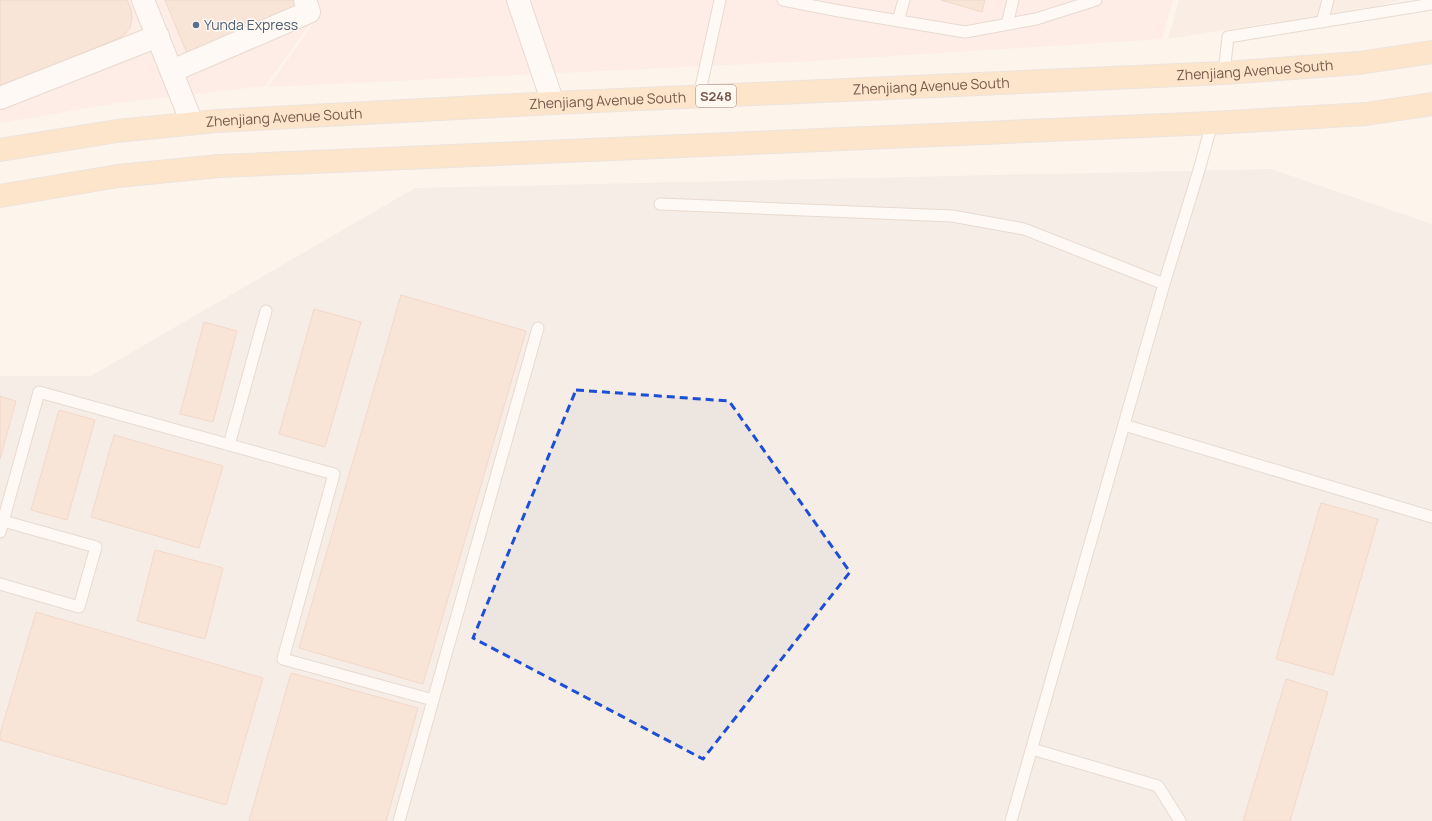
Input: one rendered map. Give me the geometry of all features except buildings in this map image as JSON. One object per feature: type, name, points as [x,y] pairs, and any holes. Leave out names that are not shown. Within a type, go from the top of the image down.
[{"type":"main road","name":"Zhenjiang Avenue South","points":[[0,150],[117,131],[192,123],[553,103],[1224,73],[1360,63],[1432,52]]},
{"type":"main road","points":[[0,196],[25,190],[118,176],[219,166],[1212,123],[1366,114],[1432,104]]},
{"type":"street","points":[[143,0],[192,123]]},
{"type":"street","points":[[172,71],[310,12],[305,0]]},
{"type":"street","points":[[518,0],[553,103]]},
{"type":"street","points":[[0,98],[158,36]]},
{"type":"lane","points":[[699,96],[720,0]]},
{"type":"lane","points":[[783,0],[839,12],[965,32],[1036,19],[1096,0]]},
{"type":"lane","points":[[898,21],[904,0]]},
{"type":"lane","points":[[1007,24],[1013,0]]},
{"type":"lane","points":[[1322,22],[1328,0]]},
{"type":"lane","points":[[1224,73],[1228,37],[1432,4]]},
{"type":"lane","points":[[1011,821],[1164,284],[1212,123]]},
{"type":"lane","points":[[660,204],[952,216],[1024,229],[1164,284]]},
{"type":"lane","points":[[229,446],[266,311]]},
{"type":"lane","points":[[399,821],[538,328]]},
{"type":"lane","points":[[0,532],[39,392],[334,474],[282,659],[433,700]]},
{"type":"lane","points":[[1124,425],[1432,517]]},
{"type":"lane","points":[[0,584],[79,606],[96,547],[3,521]]},
{"type":"lane","points":[[1032,748],[1158,786],[1180,821]]},
{"type":"highlighted area","points":[[576,390],[729,401],[850,572],[703,759],[473,638]]},
{"type":"shaded area","points":[[0,0],[312,0],[318,13],[265,86],[117,103],[0,123]]},
{"type":"shaded area","points":[[315,0],[1173,0],[1162,39],[812,61],[268,87],[320,14]]},
{"type":"shaded area","points":[[1179,0],[1401,0],[1381,5],[1168,39]]},
{"type":"shaded area","points":[[1271,169],[1432,224],[1432,821],[0,821],[0,376],[91,376],[415,188]]},
{"type":"place","name":"Yunda Express","points":[[196,25]]}]
